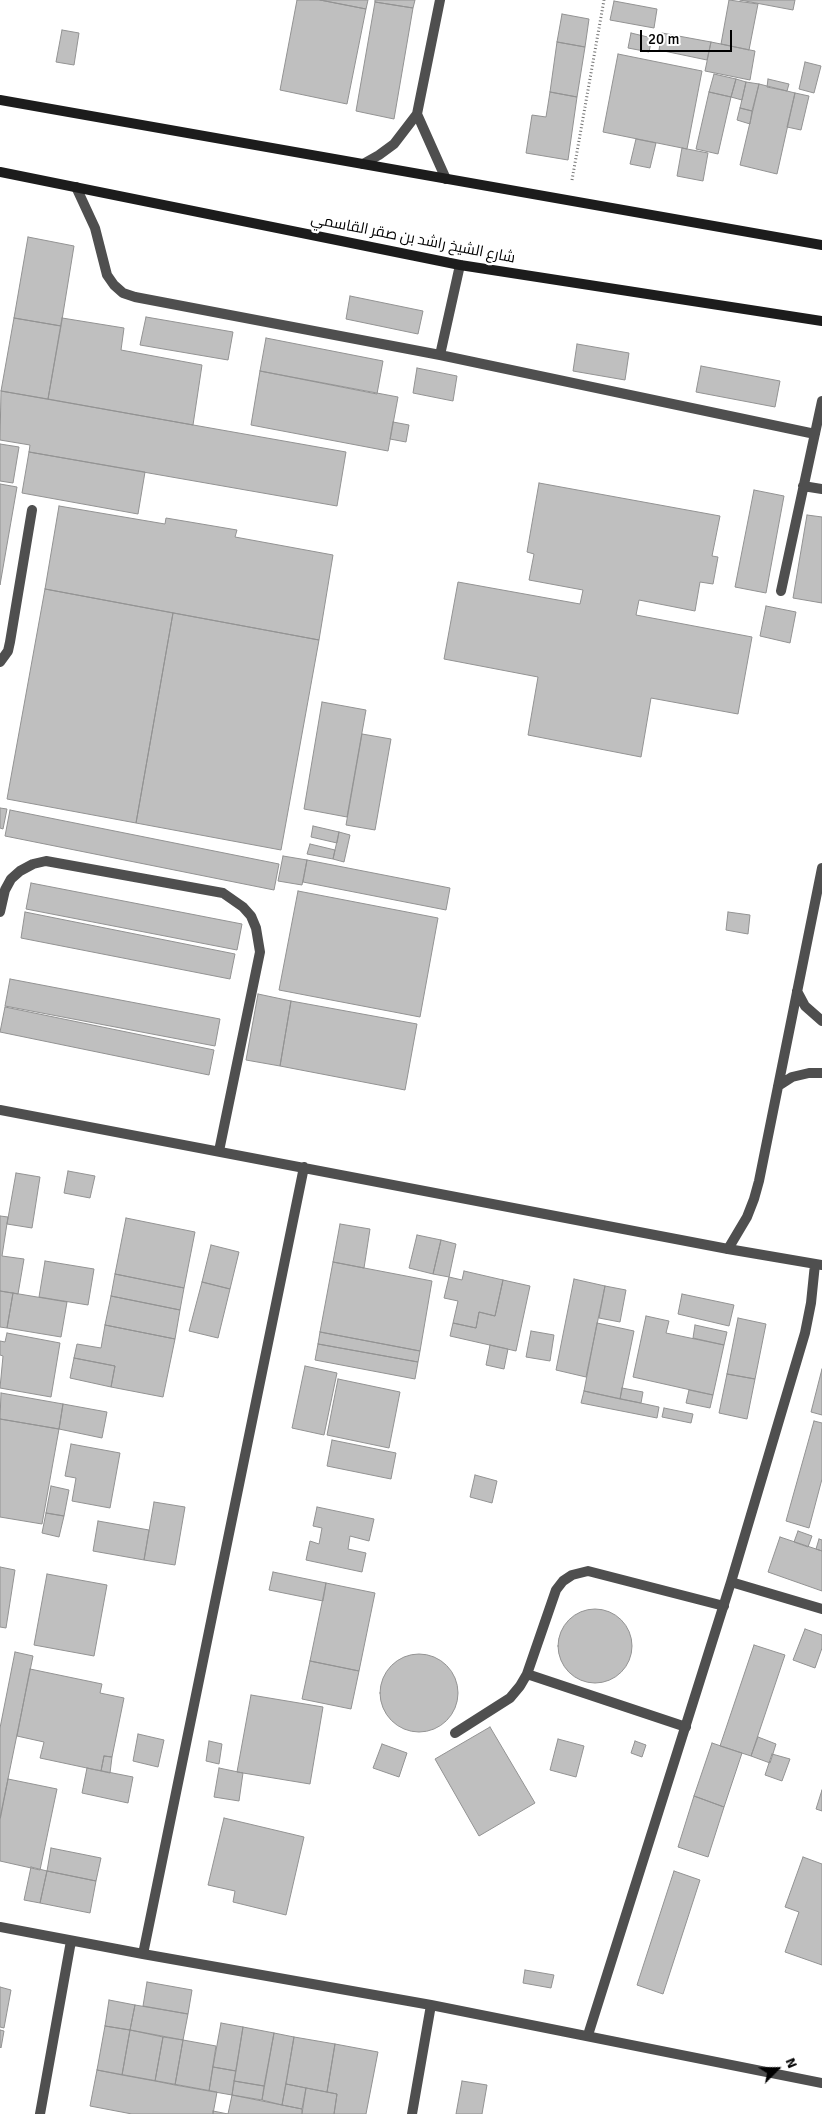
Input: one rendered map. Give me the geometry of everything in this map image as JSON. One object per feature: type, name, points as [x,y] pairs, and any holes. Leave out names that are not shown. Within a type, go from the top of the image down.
[{"type":"main road","points":[[0,100],[822,245]]},
{"type":"main road","name":"شارع الشيخ راشد بن صقر القاسمي","points":[[0,172],[460,265],[822,321]]},
{"type":"street","points":[[363,164],[394,144],[417,114],[440,0]]},
{"type":"street","points":[[417,114],[446,179]]},
{"type":"street","points":[[76,187],[95,228],[107,275],[123,293],[135,297],[440,355],[815,434]]},
{"type":"street","points":[[440,355],[460,265]]},
{"type":"street","points":[[781,591],[822,401]]},
{"type":"street","points":[[803,486],[822,489]]},
{"type":"street","points":[[0,662],[8,651],[10,642],[32,510]]},
{"type":"street","points":[[0,912],[5,890],[11,879],[20,871],[33,864],[46,861],[223,893],[243,907],[251,916],[256,928],[260,952],[218,1151]]},
{"type":"street","points":[[728,1249],[747,1217],[754,1199],[822,868]]},
{"type":"street","points":[[797,991],[805,1006],[822,1021]]},
{"type":"street","points":[[778,1086],[792,1078],[809,1073],[822,1074]]},
{"type":"street","points":[[0,1110],[819,1265],[805,1333],[724,1606],[588,2035]]},
{"type":"street","points":[[144,1954],[304,1167]]},
{"type":"street","points":[[455,1733],[510,1698],[527,1674],[556,1590],[563,1581],[579,1572],[588,1571],[724,1606]]},
{"type":"street","points":[[731,1582],[822,1609]]},
{"type":"street","points":[[527,1674],[686,1727]]},
{"type":"street","points":[[0,1927],[431,2005],[822,2083]]},
{"type":"street","points":[[40,2114],[71,1941]]},
{"type":"street","points":[[412,2114],[431,2005]]},
{"type":"path","points":[[568,201],[604,0]]},
{"type":"building","points":[[297,0],[320,0],[366,9],[347,104],[280,90]]},
{"type":"building","points":[[320,0],[368,0],[366,9]]},
{"type":"building","points":[[375,0],[415,0],[413,8],[375,2]]},
{"type":"building","points":[[729,0],[758,4],[749,50],[721,44]]},
{"type":"building","points":[[740,0],[795,0],[793,10]]},
{"type":"building","points":[[614,1],[657,9],[654,28],[610,20]]},
{"type":"building","points":[[375,2],[413,8],[394,119],[356,111]]},
{"type":"building","points":[[562,14],[589,19],[585,47],[557,42]]},
{"type":"building","points":[[62,30],[79,33],[74,65],[56,62]]},
{"type":"building","points":[[631,33],[652,38],[649,52],[628,48]]},
{"type":"building","points":[[662,33],[711,42],[707,60],[659,50]]},
{"type":"building","points":[[557,42],[585,47],[577,97],[550,92]]},
{"type":"building","points":[[711,42],[755,51],[750,80],[705,71]]},
{"type":"building","points":[[618,54],[702,71],[687,149],[603,132]]},
{"type":"building","points":[[805,62],[821,66],[814,93],[799,89]]},
{"type":"building","points":[[714,74],[736,79],[731,97],[709,92]]},
{"type":"building","points":[[736,79],[746,82],[742,100],[731,97]]},
{"type":"building","points":[[768,79],[789,84],[787,91],[767,87]]},
{"type":"building","points":[[746,82],[759,84],[752,111],[740,108]]},
{"type":"building","points":[[759,84],[795,93],[777,174],[740,165]]},
{"type":"building","points":[[550,92],[577,97],[568,160],[526,153],[532,115],[546,117]]},
{"type":"building","points":[[709,92],[731,97],[718,154],[696,149]]},
{"type":"building","points":[[795,93],[809,96],[801,130],[787,127]]},
{"type":"building","points":[[740,108],[752,111],[750,124],[737,120]]},
{"type":"building","points":[[636,139],[656,143],[650,168],[630,164]]},
{"type":"building","points":[[682,148],[708,153],[703,181],[677,176]]},
{"type":"building","points":[[28,237],[74,246],[61,326],[14,318]]},
{"type":"building","points":[[350,296],[423,311],[418,334],[346,319]]},
{"type":"building","points":[[146,317],[233,332],[228,360],[140,345]]},
{"type":"building","points":[[14,318],[61,326],[48,399],[1,391]]},
{"type":"building","points":[[62,318],[124,328],[121,350],[202,365],[193,425],[48,399]]},
{"type":"building","points":[[266,338],[383,361],[377,394],[260,371]]},
{"type":"building","points":[[577,344],[629,353],[625,380],[573,371]]},
{"type":"building","points":[[701,366],[780,381],[775,407],[696,392]]},
{"type":"building","points":[[417,368],[457,376],[453,401],[413,393]]},
{"type":"building","points":[[260,371],[398,397],[388,451],[251,425]]},
{"type":"building","points":[[1,391],[346,452],[337,506],[29,452],[30,445],[0,440]]},
{"type":"building","points":[[393,422],[409,425],[406,442],[390,439]]},
{"type":"building","points":[[0,444],[19,447],[13,483],[0,481]]},
{"type":"building","points":[[29,452],[145,472],[138,514],[22,493]]},
{"type":"building","points":[[539,483],[720,516],[712,556],[718,557],[713,584],[700,582],[695,611],[639,600],[636,615],[752,637],[738,714],[651,698],[641,757],[528,735],[538,677],[444,659],[458,582],[580,604],[583,590],[529,580],[534,554],[527,552]]},
{"type":"building","points":[[0,484],[17,487],[0,585]]},
{"type":"building","points":[[754,490],[784,496],[766,593],[735,587]]},
{"type":"building","points":[[59,506],[165,524],[166,518],[237,530],[235,537],[333,555],[319,640],[45,589]]},
{"type":"building","points":[[807,515],[822,517],[822,603],[793,598]]},
{"type":"building","points":[[45,589],[173,613],[136,823],[7,799]]},
{"type":"building","points":[[766,606],[796,612],[790,643],[760,636]]},
{"type":"building","points":[[173,613],[319,640],[281,850],[136,823]]},
{"type":"building","points":[[322,702],[366,710],[347,817],[304,809]]},
{"type":"building","points":[[362,734],[391,739],[375,830],[346,825]]},
{"type":"building","points":[[0,808],[7,809],[3,829],[0,828]]},
{"type":"building","points":[[10,810],[279,864],[274,890],[5,836]]},
{"type":"building","points":[[313,826],[339,832],[337,843],[311,837]]},
{"type":"building","points":[[339,832],[350,835],[344,862],[333,859]]},
{"type":"building","points":[[310,844],[335,850],[333,859],[307,854]]},
{"type":"building","points":[[283,856],[307,860],[302,885],[278,881]]},
{"type":"building","points":[[307,860],[450,888],[446,910],[303,882]]},
{"type":"building","points":[[31,883],[242,924],[237,950],[26,909]]},
{"type":"building","points":[[298,891],[438,918],[420,1017],[279,990]]},
{"type":"building","points":[[25,912],[235,954],[230,979],[21,938]]},
{"type":"building","points":[[728,912],[750,915],[748,934],[726,930]]},
{"type":"building","points":[[10,979],[220,1019],[215,1046],[5,1006]]},
{"type":"building","points":[[258,994],[291,1001],[280,1066],[246,1060]]},
{"type":"building","points":[[291,1001],[417,1024],[405,1090],[280,1066]]},
{"type":"building","points":[[5,1007],[214,1050],[209,1075],[0,1032]]},
{"type":"building","points":[[68,1171],[95,1176],[90,1198],[64,1193]]},
{"type":"building","points":[[16,1173],[40,1177],[32,1228],[7,1224]]},
{"type":"building","points":[[0,1216],[8,1217],[2,1256],[24,1259],[18,1294],[0,1291]]},
{"type":"building","points":[[126,1218],[195,1232],[184,1288],[115,1274]]},
{"type":"building","points":[[340,1224],[370,1229],[364,1268],[333,1262]]},
{"type":"building","points":[[417,1235],[441,1240],[433,1274],[409,1268]]},
{"type":"building","points":[[441,1240],[456,1244],[449,1277],[433,1274]]},
{"type":"building","points":[[211,1245],[239,1252],[230,1289],[202,1282]]},
{"type":"building","points":[[45,1261],[94,1269],[88,1305],[39,1297]]},
{"type":"building","points":[[333,1262],[432,1281],[420,1351],[320,1332]]},
{"type":"building","points":[[464,1271],[503,1280],[495,1316],[479,1312],[476,1328],[453,1323],[458,1301],[444,1298],[449,1277],[462,1280]]},
{"type":"building","points":[[115,1274],[184,1288],[180,1310],[111,1296]]},
{"type":"building","points":[[574,1279],[605,1286],[586,1377],[556,1370]]},
{"type":"building","points":[[503,1280],[530,1286],[516,1351],[450,1336],[453,1323],[476,1328],[479,1312],[495,1316]]},
{"type":"building","points":[[202,1282],[230,1289],[218,1338],[189,1331]]},
{"type":"building","points":[[605,1286],[626,1290],[620,1322],[599,1318]]},
{"type":"building","points":[[0,1291],[13,1293],[7,1328],[0,1327]]},
{"type":"building","points":[[13,1293],[67,1302],[61,1337],[7,1328]]},
{"type":"building","points":[[682,1294],[734,1305],[729,1326],[678,1314]]},
{"type":"building","points":[[111,1296],[180,1310],[175,1339],[105,1325]]},
{"type":"building","points":[[646,1316],[669,1321],[666,1333],[724,1345],[713,1395],[633,1377]]},
{"type":"building","points":[[738,1318],[766,1324],[755,1379],[727,1374]]},
{"type":"building","points":[[597,1323],[634,1331],[620,1399],[584,1391]]},
{"type":"building","points":[[105,1325],[175,1339],[163,1397],[111,1387],[115,1366],[74,1358],[77,1344],[101,1348]]},
{"type":"building","points":[[695,1325],[727,1332],[724,1345],[693,1338]]},
{"type":"building","points":[[531,1331],[554,1335],[550,1361],[526,1357]]},
{"type":"building","points":[[320,1332],[420,1351],[418,1362],[318,1344]]},
{"type":"building","points":[[7,1333],[60,1343],[51,1397],[0,1388],[3,1356],[0,1355],[0,1341],[5,1342]]},
{"type":"building","points":[[318,1344],[418,1362],[415,1379],[315,1360]]},
{"type":"building","points":[[490,1345],[508,1349],[504,1369],[486,1365]]},
{"type":"building","points":[[74,1358],[115,1366],[111,1387],[70,1378]]},
{"type":"building","points":[[305,1366],[337,1373],[324,1435],[292,1428]]},
{"type":"building","points":[[822,1369],[822,1415],[811,1412]]},
{"type":"building","points":[[727,1374],[755,1379],[747,1419],[719,1413]]},
{"type":"building","points":[[338,1379],[400,1392],[389,1448],[327,1435]]},
{"type":"building","points":[[622,1388],[643,1392],[641,1403],[620,1399]]},
{"type":"building","points":[[689,1390],[713,1395],[710,1408],[686,1403]]},
{"type":"building","points":[[584,1391],[659,1407],[657,1418],[581,1403]]},
{"type":"building","points":[[1,1393],[63,1404],[59,1429],[0,1419]]},
{"type":"building","points":[[63,1404],[107,1412],[102,1438],[59,1429]]},
{"type":"building","points":[[664,1408],[693,1414],[691,1423],[662,1417]]},
{"type":"building","points":[[0,1419],[59,1429],[42,1524],[0,1517]]},
{"type":"building","points":[[814,1421],[822,1423],[822,1479],[809,1528],[786,1521]]},
{"type":"building","points":[[332,1440],[396,1453],[391,1479],[327,1466]]},
{"type":"building","points":[[71,1444],[120,1453],[110,1508],[72,1501],[76,1478],[65,1476]]},
{"type":"building","points":[[475,1475],[497,1481],[492,1503],[470,1497]]},
{"type":"building","points":[[51,1486],[69,1490],[64,1516],[46,1513]]},
{"type":"building","points":[[154,1502],[185,1507],[175,1565],[144,1560]]},
{"type":"building","points":[[317,1507],[374,1519],[369,1541],[350,1536],[348,1549],[366,1553],[362,1572],[306,1560],[310,1541],[319,1544],[322,1528],[313,1526]]},
{"type":"building","points":[[46,1513],[64,1516],[59,1537],[42,1533]]},
{"type":"building","points":[[98,1521],[149,1530],[144,1560],[93,1551]]},
{"type":"building","points":[[798,1531],[812,1536],[808,1547],[794,1542]]},
{"type":"building","points":[[780,1537],[822,1551],[822,1591],[768,1572]]},
{"type":"building","points":[[819,1539],[822,1540],[822,1551],[816,1549]]},
{"type":"building","points":[[0,1567],[15,1570],[6,1628],[0,1627]]},
{"type":"building","points":[[273,1572],[326,1583],[323,1601],[269,1590]]},
{"type":"building","points":[[47,1574],[107,1585],[94,1656],[34,1645]]},
{"type":"building","points":[[326,1583],[375,1593],[359,1671],[310,1661]]},
{"type":"building","points":[[595,1609],[616,1615],[626,1625],[632,1646],[626,1667],[616,1677],[595,1683],[574,1677],[564,1667],[558,1646],[564,1625],[574,1615]]},
{"type":"building","points":[[805,1629],[822,1635],[822,1648],[815,1668],[793,1660]]},
{"type":"building","points":[[754,1645],[785,1655],[751,1756],[720,1746]]},
{"type":"building","points":[[15,1652],[33,1656],[0,1818],[0,1728]]},
{"type":"building","points":[[419,1654],[434,1657],[451,1671],[455,1678],[458,1693],[455,1708],[441,1725],[434,1729],[419,1732],[404,1729],[387,1715],[383,1708],[380,1693],[383,1678],[397,1661],[404,1657]]},
{"type":"building","points":[[310,1661],[359,1671],[351,1709],[302,1699]]},
{"type":"building","points":[[30,1669],[102,1684],[100,1693],[124,1698],[112,1757],[104,1756],[101,1771],[40,1758],[44,1742],[17,1736]]},
{"type":"building","points":[[251,1695],[323,1707],[310,1784],[237,1772]]},
{"type":"building","points":[[490,1727],[535,1803],[479,1836],[435,1759]]},
{"type":"building","points":[[138,1734],[164,1740],[158,1767],[133,1761]]},
{"type":"building","points":[[758,1737],[776,1744],[770,1763],[751,1756]]},
{"type":"building","points":[[558,1739],[584,1746],[576,1777],[550,1770]]},
{"type":"building","points":[[209,1741],[222,1744],[219,1764],[206,1761]]},
{"type":"building","points":[[635,1741],[646,1745],[642,1757],[631,1753]]},
{"type":"building","points":[[712,1743],[742,1753],[724,1807],[694,1796]]},
{"type":"building","points":[[382,1744],[407,1753],[399,1777],[373,1768]]},
{"type":"building","points":[[772,1754],[790,1759],[782,1781],[765,1775]]},
{"type":"building","points":[[104,1756],[112,1757],[110,1773],[101,1771]]},
{"type":"building","points":[[87,1768],[133,1777],[128,1803],[82,1793]]},
{"type":"building","points":[[219,1768],[243,1773],[239,1801],[214,1797]]},
{"type":"building","points":[[8,1779],[57,1789],[40,1870],[0,1861],[0,1820]]},
{"type":"building","points":[[822,1790],[822,1811],[816,1809]]},
{"type":"building","points":[[694,1796],[724,1807],[708,1857],[678,1847]]},
{"type":"building","points":[[224,1818],[304,1837],[286,1915],[233,1902],[235,1891],[208,1885]]},
{"type":"building","points":[[51,1848],[101,1858],[96,1881],[47,1871]]},
{"type":"building","points":[[803,1857],[822,1864],[822,1965],[785,1952],[799,1912],[785,1907]]},
{"type":"building","points":[[31,1867],[47,1871],[40,1903],[24,1900]]},
{"type":"building","points":[[47,1871],[96,1881],[90,1913],[40,1903]]},
{"type":"building","points":[[674,1871],[700,1880],[663,1994],[637,1985]]},
{"type":"building","points":[[525,1970],[554,1975],[551,1988],[523,1983]]},
{"type":"building","points":[[147,1982],[192,1990],[188,2014],[143,2006]]},
{"type":"building","points":[[0,1987],[11,1990],[4,2028],[0,2027]]},
{"type":"building","points":[[109,2000],[135,2005],[130,2030],[105,2026]]},
{"type":"building","points":[[135,2005],[188,2014],[183,2040],[130,2030]]},
{"type":"building","points":[[221,2023],[243,2027],[236,2071],[213,2067]]},
{"type":"building","points":[[105,2026],[130,2030],[122,2075],[97,2070]]},
{"type":"building","points":[[243,2027],[274,2033],[264,2086],[234,2081]]},
{"type":"building","points":[[0,2030],[4,2031],[1,2048],[0,2047]]},
{"type":"building","points":[[130,2030],[163,2037],[155,2081],[122,2075]]},
{"type":"building","points":[[274,2033],[294,2037],[282,2105],[262,2100]]},
{"type":"building","points":[[163,2037],[183,2040],[175,2085],[155,2081]]},
{"type":"building","points":[[294,2037],[335,2044],[327,2092],[286,2084]]},
{"type":"building","points":[[183,2040],[216,2046],[209,2091],[175,2085]]},
{"type":"building","points":[[335,2044],[378,2052],[366,2114],[334,2114],[337,2094],[327,2092]]},
{"type":"building","points":[[213,2067],[236,2071],[232,2095],[209,2091]]},
{"type":"building","points":[[97,2070],[217,2092],[213,2114],[132,2114],[90,2106]]},
{"type":"building","points":[[234,2081],[264,2086],[262,2100],[232,2095]]},
{"type":"building","points":[[462,2081],[487,2085],[482,2114],[456,2114]]},
{"type":"building","points":[[286,2084],[306,2088],[302,2109],[282,2105]]},
{"type":"building","points":[[306,2088],[337,2094],[334,2114],[302,2114]]},
{"type":"building","points":[[232,2095],[302,2109],[302,2114],[228,2114]]},
{"type":"building","points":[[213,2111],[228,2114],[213,2114]]}]
